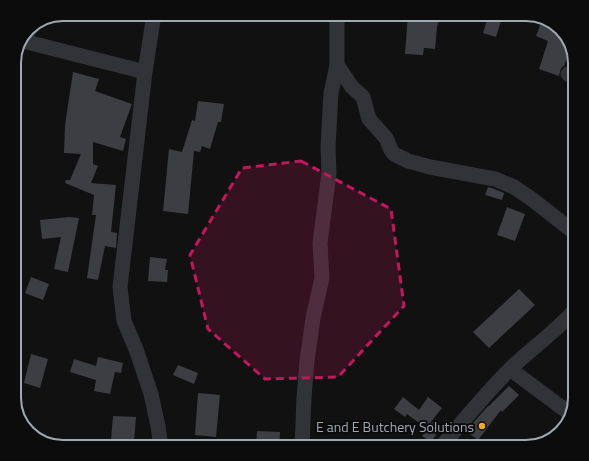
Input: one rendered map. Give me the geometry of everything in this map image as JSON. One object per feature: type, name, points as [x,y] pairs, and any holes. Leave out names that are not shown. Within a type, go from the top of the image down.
[{"type":"street","points":[[153,21],[144,72],[120,287],[124,321],[136,349],[151,394],[160,440]]},
{"type":"street","points":[[302,440],[307,361],[313,318],[322,278],[320,243],[329,173],[328,147],[331,93],[337,65],[337,21]]},
{"type":"street","points":[[27,42],[144,72]]},
{"type":"street","points":[[337,65],[352,86],[363,97],[369,119],[386,138],[394,154],[408,161],[430,167],[495,179],[514,187],[568,228]]},
{"type":"street","points":[[447,440],[510,369],[568,318]]},
{"type":"street","points":[[510,369],[566,410]]},
{"type":"highlighted area","points":[[301,161],[391,209],[404,306],[338,377],[265,379],[208,329],[190,255],[242,168]]},
{"type":"building","points":[[407,21],[439,21],[435,49],[424,48],[423,55],[405,54]]},
{"type":"building","points":[[487,21],[501,21],[496,37],[483,33]]},
{"type":"building","points":[[541,23],[556,33],[564,44],[568,56],[559,76],[539,69],[548,41],[536,36]]},
{"type":"building","points":[[73,72],[99,79],[95,91],[132,104],[120,137],[126,139],[123,151],[93,142],[93,164],[98,166],[91,183],[116,185],[111,232],[117,233],[116,248],[105,246],[98,280],[87,278],[96,215],[92,215],[94,195],[65,183],[66,180],[70,180],[81,154],[64,153],[65,125]]},
{"type":"building","points":[[198,101],[224,104],[221,122],[218,122],[210,149],[202,146],[200,152],[194,151],[188,214],[163,211],[169,149],[182,152],[192,120],[195,121]]},
{"type":"building","points":[[488,187],[504,193],[502,200],[485,195]]},
{"type":"building","points":[[507,207],[525,214],[515,241],[497,235]]},
{"type":"building","points":[[69,217],[79,218],[68,272],[54,269],[61,237],[42,239],[40,220]]},
{"type":"building","points":[[150,257],[167,259],[165,270],[168,270],[167,282],[148,281]]},
{"type":"building","points":[[31,277],[49,284],[43,300],[25,293]]},
{"type":"building","points":[[519,289],[535,305],[489,348],[473,332]]},
{"type":"building","points":[[31,354],[48,359],[40,388],[24,383]]},
{"type":"building","points":[[98,357],[123,363],[121,373],[115,372],[110,394],[94,391],[96,380],[70,372],[74,359],[96,366]]},
{"type":"building","points":[[178,365],[198,373],[194,384],[173,375]]},
{"type":"building","points":[[509,386],[519,395],[502,412],[501,410],[478,440],[466,431],[488,406]]},
{"type":"building","points":[[198,393],[220,395],[216,437],[195,435]]},
{"type":"building","points":[[403,397],[419,410],[428,397],[442,408],[426,428],[407,414],[405,417],[394,409]]},
{"type":"building","points":[[113,416],[136,417],[134,440],[111,440]]},
{"type":"building","points":[[432,422],[441,428],[432,440],[428,440],[422,436]]},
{"type":"building","points":[[257,431],[280,432],[279,440],[256,440]]},
{"type":"place","name":"E and E Butchery Solutions","points":[[482,426]]}]
